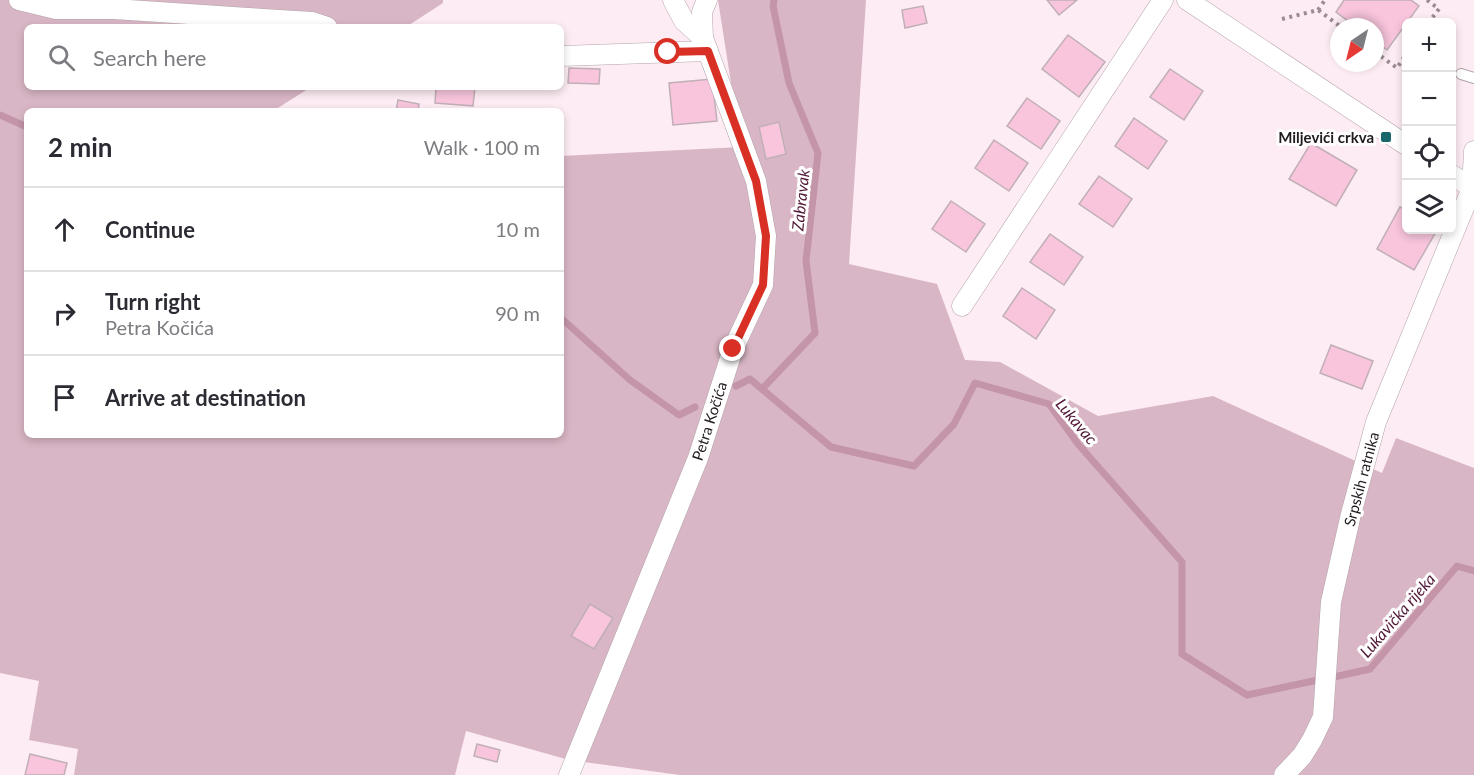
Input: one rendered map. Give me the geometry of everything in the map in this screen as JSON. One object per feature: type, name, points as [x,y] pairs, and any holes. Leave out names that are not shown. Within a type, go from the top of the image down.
[{"type":"street","points":[[19,0],[56,9],[114,9],[263,18],[318,24]]},
{"type":"street","name":"Petra Kočića","points":[[569,775],[698,458],[733,349],[763,285],[766,236],[756,181],[706,44],[684,21],[673,0]]},
{"type":"street","points":[[564,56],[706,44],[702,12],[707,0]]},
{"type":"street","points":[[962,306],[1163,0]]},
{"type":"street","points":[[1187,0],[1402,142]]},
{"type":"street","name":"Srpskih ratnika","points":[[1284,775],[1302,756],[1323,717],[1332,602],[1351,514],[1376,422],[1473,189],[1474,151]]},
{"type":"street","points":[[1456,177],[1473,189]]},
{"type":"lane","points":[[1461,74],[1474,78]]},
{"type":"path","points":[[1282,19],[1318,10],[1325,0]]},
{"type":"path","points":[[1427,0],[1439,9],[1432,18]]},
{"type":"path","points":[[1318,10],[1330,19]]},
{"type":"path","points":[[1384,59],[1397,68],[1402,61]]},
{"type":"shaded area","points":[[0,0],[443,0],[443,3],[411,24],[24,24],[24,90],[306,90],[278,108],[24,108],[24,438],[564,438],[564,156],[741,147],[718,0],[866,0],[849,264],[937,284],[965,360],[1000,362],[1098,416],[1213,396],[1382,473],[1396,438],[1474,468],[1474,775],[680,775],[569,760],[466,731],[455,775],[74,775],[78,749],[29,740],[39,681],[0,673]]},
{"type":"building","points":[[1047,0],[1077,0],[1059,15]]},
{"type":"building","points":[[1344,0],[1411,0],[1419,6],[1410,18],[1402,18],[1402,29],[1387,50],[1384,48],[1384,18],[1344,18],[1336,12]]},
{"type":"building","points":[[923,6],[927,23],[905,28],[902,10]]},
{"type":"building","points":[[1068,35],[1105,62],[1079,97],[1042,69]]},
{"type":"building","points":[[569,68],[600,69],[599,84],[568,83]]},
{"type":"building","points":[[1170,69],[1203,91],[1184,120],[1150,97]]},
{"type":"building","points":[[712,79],[717,121],[673,125],[669,83]]},
{"type":"building","points":[[436,90],[475,90],[473,106],[435,103]]},
{"type":"building","points":[[1027,98],[1060,121],[1041,149],[1007,126]]},
{"type":"building","points":[[398,100],[419,104],[418,108],[397,108]]},
{"type":"building","points":[[1134,118],[1167,141],[1148,169],[1115,146]]},
{"type":"building","points":[[779,122],[786,154],[766,159],[759,127]]},
{"type":"building","points":[[994,140],[1028,163],[1009,191],[975,168]]},
{"type":"building","points":[[1311,143],[1357,170],[1336,206],[1289,179]]},
{"type":"building","points":[[1099,176],[1132,199],[1113,227],[1079,204]]},
{"type":"building","points":[[951,201],[985,224],[966,252],[932,229]]},
{"type":"building","points":[[1400,207],[1402,208],[1402,234],[1435,234],[1414,270],[1377,249]]},
{"type":"building","points":[[1050,234],[1083,257],[1064,285],[1030,262]]},
{"type":"building","points":[[1022,288],[1055,310],[1036,339],[1003,316]]},
{"type":"building","points":[[1331,345],[1373,361],[1362,389],[1320,373]]},
{"type":"building","points":[[590,604],[613,618],[594,649],[571,636]]},
{"type":"building","points":[[477,744],[500,750],[497,762],[474,756]]},
{"type":"building","points":[[30,754],[67,763],[64,775],[25,775]]},
{"type":"waterway","name":"Zabravak","points":[[762,389],[815,333],[806,261],[818,153],[789,83],[773,6],[774,0]]},
{"type":"waterway","name":"Lukavac","points":[[0,115],[24,126]]},
{"type":"waterway","name":"Lukavac","points":[[564,321],[630,380],[679,415],[695,407]]},
{"type":"waterway","name":"Lukavac","points":[[736,386],[750,379],[831,447],[914,466],[954,424],[975,383],[1049,404],[1078,444],[1182,562],[1182,654],[1247,695],[1318,680]]},
{"type":"waterway","name":"Lukavička rijeka","points":[[1334,677],[1370,669],[1457,566],[1474,571]]},
{"type":"place","name":"Miljevići crkva","points":[[1386,137]]},
{"type":"route","points":[[668,52],[708,51],[756,181],[766,236],[763,285],[733,349]]}]
